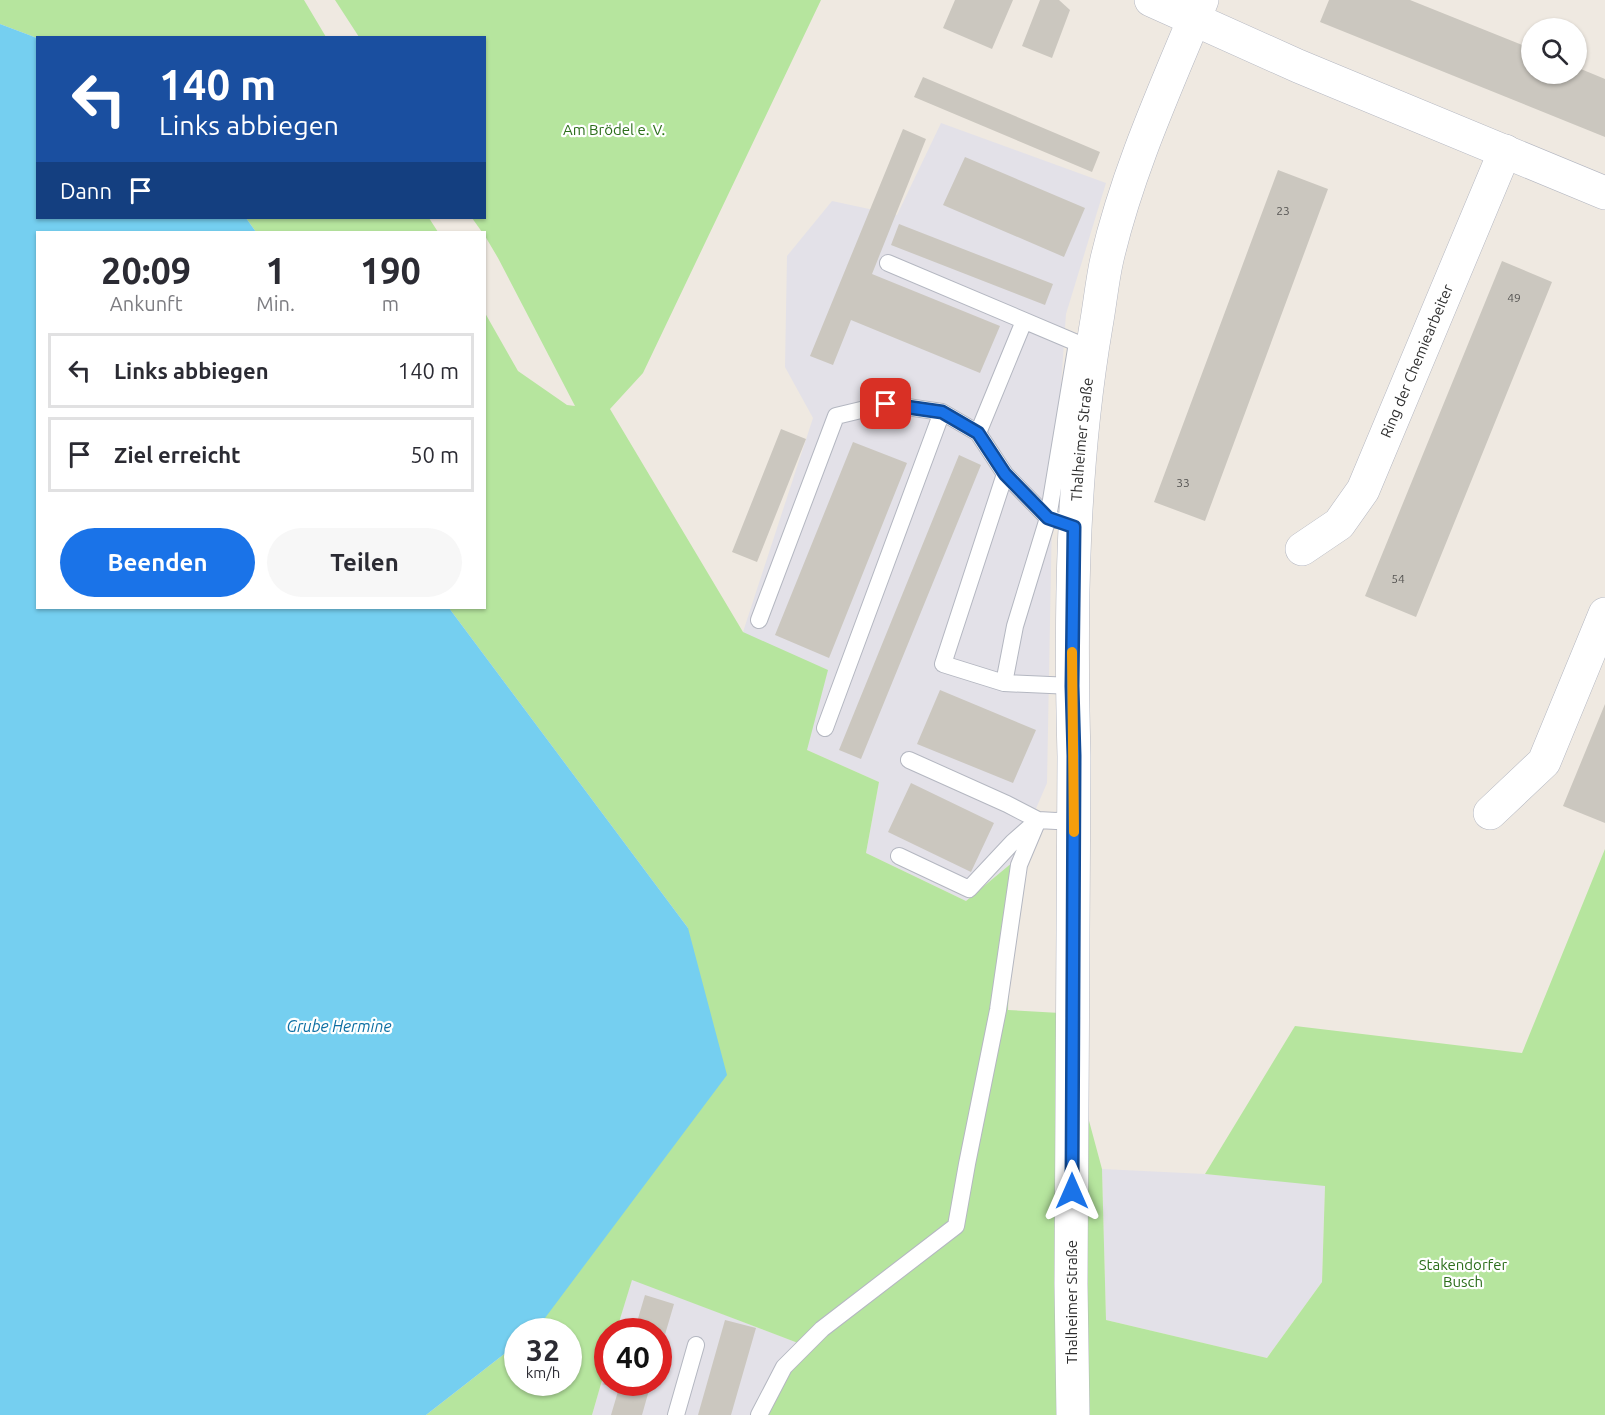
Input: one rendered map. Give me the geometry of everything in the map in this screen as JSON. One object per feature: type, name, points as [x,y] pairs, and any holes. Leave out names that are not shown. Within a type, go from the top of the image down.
[{"type":"street","points":[[1150,0],[1198,10],[1298,66],[1605,192]]},
{"type":"street","name":"Thalheimer Straße","points":[[1072,1415],[1074,819],[1072,686],[1061,522],[1107,260],[1129,181],[1198,10]]},
{"type":"street","name":"Ring der Chemiearbeiter","points":[[1302,549],[1339,524],[1364,490],[1505,151]]},
{"type":"street","points":[[1490,813],[1544,762],[1605,614]]},
{"type":"lane","points":[[888,263],[1077,342],[1061,522],[1015,626],[1004,683]]},
{"type":"lane","points":[[978,433],[1024,321]]},
{"type":"lane","points":[[759,620],[836,416],[886,404],[942,412],[978,433],[1005,474],[1061,522]]},
{"type":"lane","points":[[825,728],[942,412]]},
{"type":"lane","points":[[1005,474],[943,664],[1004,683],[1072,686]]},
{"type":"lane","points":[[909,760],[1038,820],[1074,819]]},
{"type":"lane","points":[[899,856],[969,888],[1013,842],[1038,820]]},
{"type":"lane","points":[[759,1415],[784,1367],[822,1329],[956,1226],[998,1010],[1019,865],[1038,820]]},
{"type":"lane","points":[[676,1415],[696,1344]]},
{"type":"shaded area","points":[[941,123],[1106,183],[1066,314],[1052,515],[1047,783],[1013,862],[966,901],[866,853],[879,782],[807,750],[743,632],[813,418],[785,367],[787,256],[832,201],[897,215]]},
{"type":"shaded area","points":[[1102,1169],[1205,1174],[1325,1185],[1322,1282],[1267,1358],[1106,1320]]},
{"type":"shaded area","points":[[632,1279],[798,1343],[763,1415],[592,1415],[597,1396],[672,1396],[672,1318],[620,1318]]},
{"type":"green space","points":[[0,0],[304,0],[325,36],[36,38],[0,24]]},
{"type":"green space","points":[[335,0],[821,0],[643,373],[610,409],[743,632],[828,670],[807,750],[879,782],[866,853],[966,901],[1013,862],[1008,1010],[1060,1013],[1102,1169],[1106,1320],[1267,1358],[1322,1282],[1325,1186],[1205,1174],[1295,1026],[1522,1053],[1605,849],[1605,1415],[763,1415],[798,1343],[632,1280],[620,1318],[594,1318],[594,1396],[597,1396],[592,1415],[426,1415],[504,1354],[504,1396],[582,1396],[582,1318],[541,1318],[688,928],[450,609],[486,609],[486,315],[518,371],[567,405],[575,406],[486,238],[486,231],[481,231],[473,219],[486,219],[486,36],[358,36]]},
{"type":"green space","points":[[247,219],[430,219],[437,231],[255,231]]},
{"type":"water","name":"Grube Hermine","points":[[0,24],[36,38],[36,219],[247,219],[255,231],[36,231],[36,609],[450,609],[688,928],[727,1075],[545,1318],[504,1318],[504,1354],[426,1415],[0,1415]]},
{"type":"building","points":[[955,0],[1013,0],[992,49],[943,28]]},
{"type":"building","points":[[1040,0],[1059,0],[1070,10],[1052,58],[1022,46]]},
{"type":"building","points":[[1329,0],[1410,0],[1521,45],[1521,84],[1587,84],[1587,72],[1605,79],[1605,137],[1320,22]]},
{"type":"building","points":[[923,77],[1100,152],[1092,172],[914,97]]},
{"type":"building","points":[[903,129],[926,139],[872,274],[1000,326],[980,373],[851,320],[833,365],[810,356]]},
{"type":"building","points":[[965,157],[1085,208],[1064,257],[943,205]]},
{"type":"building","points":[[1278,170],[1328,189],[1205,521],[1154,502]]},
{"type":"building","points":[[899,224],[1053,284],[1045,305],[891,245]]},
{"type":"building","points":[[1502,261],[1552,282],[1416,617],[1365,596]]},
{"type":"building","points":[[781,429],[806,439],[757,562],[732,552]]},
{"type":"building","points":[[853,442],[907,463],[829,658],[775,635]]},
{"type":"building","points":[[959,455],[981,465],[861,759],[839,750]]},
{"type":"building","points":[[940,690],[1036,730],[1013,783],[917,744]]},
{"type":"building","points":[[1605,704],[1605,823],[1563,806]]},
{"type":"building","points":[[911,783],[994,823],[971,872],[888,832]]},
{"type":"building","points":[[645,1295],[674,1304],[670,1318],[638,1318]]},
{"type":"building","points":[[725,1320],[756,1328],[731,1415],[698,1415]]},
{"type":"building","points":[[617,1396],[647,1396],[642,1415],[611,1415]]},
{"type":"slow traffic","points":[[1072,652],[1074,832]]},
{"type":"route","points":[[886,404],[942,412],[978,433],[1005,474],[1048,518],[1074,527],[1072,1191]]},
{"type":"park label","name":"Am Brödel e. V.","points":[[614,130]]},
{"type":"park label","name":"Stakendorfer Busch","points":[[1463,1274]]}]
